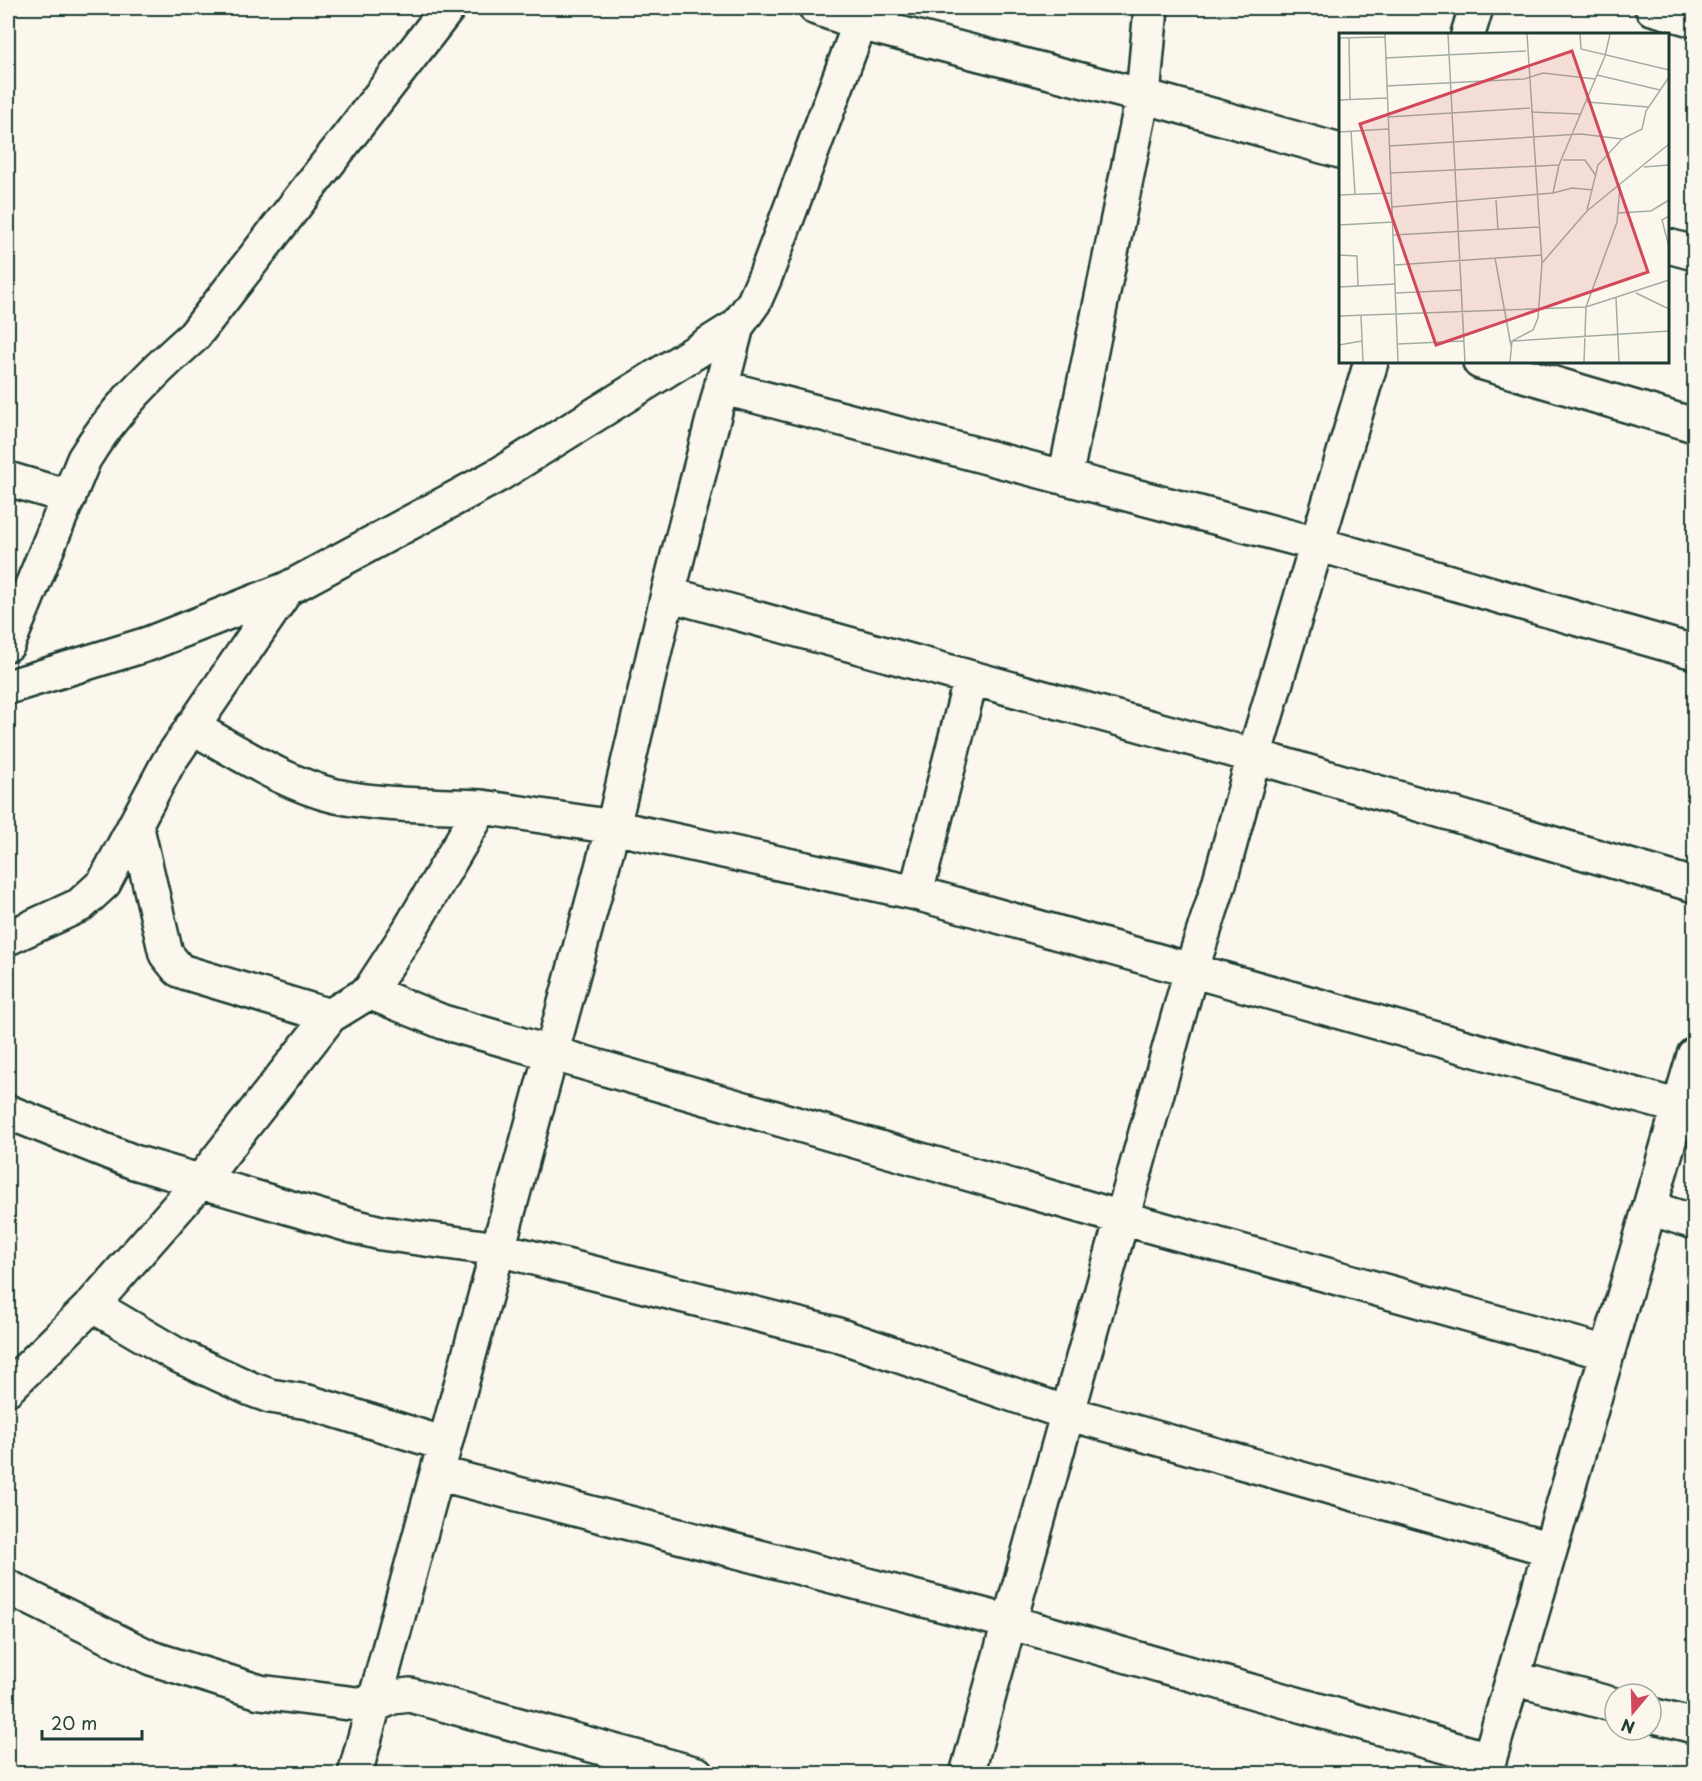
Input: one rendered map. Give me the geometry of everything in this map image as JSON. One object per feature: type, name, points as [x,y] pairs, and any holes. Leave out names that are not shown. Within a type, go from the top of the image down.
[{"type":"street","points":[[8,644],[84,459],[99,434],[153,371],[194,336],[448,8]]},
{"type":"street","points":[[816,8],[864,16],[1339,150]]},
{"type":"street","points":[[1065,478],[1143,96],[1151,8]]},
{"type":"street","points":[[1468,33],[1476,8]]},
{"type":"street","points":[[1652,8],[1695,20]]},
{"type":"street","points":[[8,687],[148,644],[287,589],[500,474],[736,326],[754,302],[765,277],[864,16]]},
{"type":"street","points":[[1669,246],[1695,253]]},
{"type":"street","points":[[355,1773],[613,827],[668,594],[736,326]]},
{"type":"street","points":[[967,1773],[1191,971],[1219,884],[1254,756],[1371,363]]},
{"type":"street","points":[[1483,363],[1695,425]]},
{"type":"street","points":[[721,387],[1317,544],[1695,652]]},
{"type":"street","points":[[8,479],[69,497]]},
{"type":"street","points":[[8,938],[91,897],[104,883],[168,763],[287,589]]},
{"type":"street","points":[[668,594],[1254,756],[1695,885]]},
{"type":"street","points":[[916,893],[972,678]]},
{"type":"street","points":[[192,727],[297,783],[334,795],[360,800],[482,807],[613,827],[916,893],[1679,1107]]},
{"type":"street","points":[[10,1381],[92,1305],[200,1182],[330,1016],[369,992],[410,929],[482,807]]},
{"type":"street","points":[[136,824],[166,954],[173,964],[187,973],[330,1016]]},
{"type":"street","points":[[369,992],[443,1022],[1122,1218],[1607,1353]]},
{"type":"street","points":[[92,1305],[175,1354],[251,1389],[270,1396],[308,1402],[441,1458],[1009,1622],[1487,1766],[1695,1055]]},
{"type":"street","points":[[8,1112],[134,1162],[200,1182],[381,1233],[498,1249],[835,1334],[1067,1413],[1550,1549]]},
{"type":"street","points":[[1650,1208],[1695,1222]]},
{"type":"street","points":[[8,1587],[151,1658],[260,1692],[372,1706],[393,1697],[410,1695],[698,1773]]},
{"type":"street","points":[[1513,1678],[1603,1702]]},
{"type":"street","points":[[1663,1718],[1695,1726]]}]
